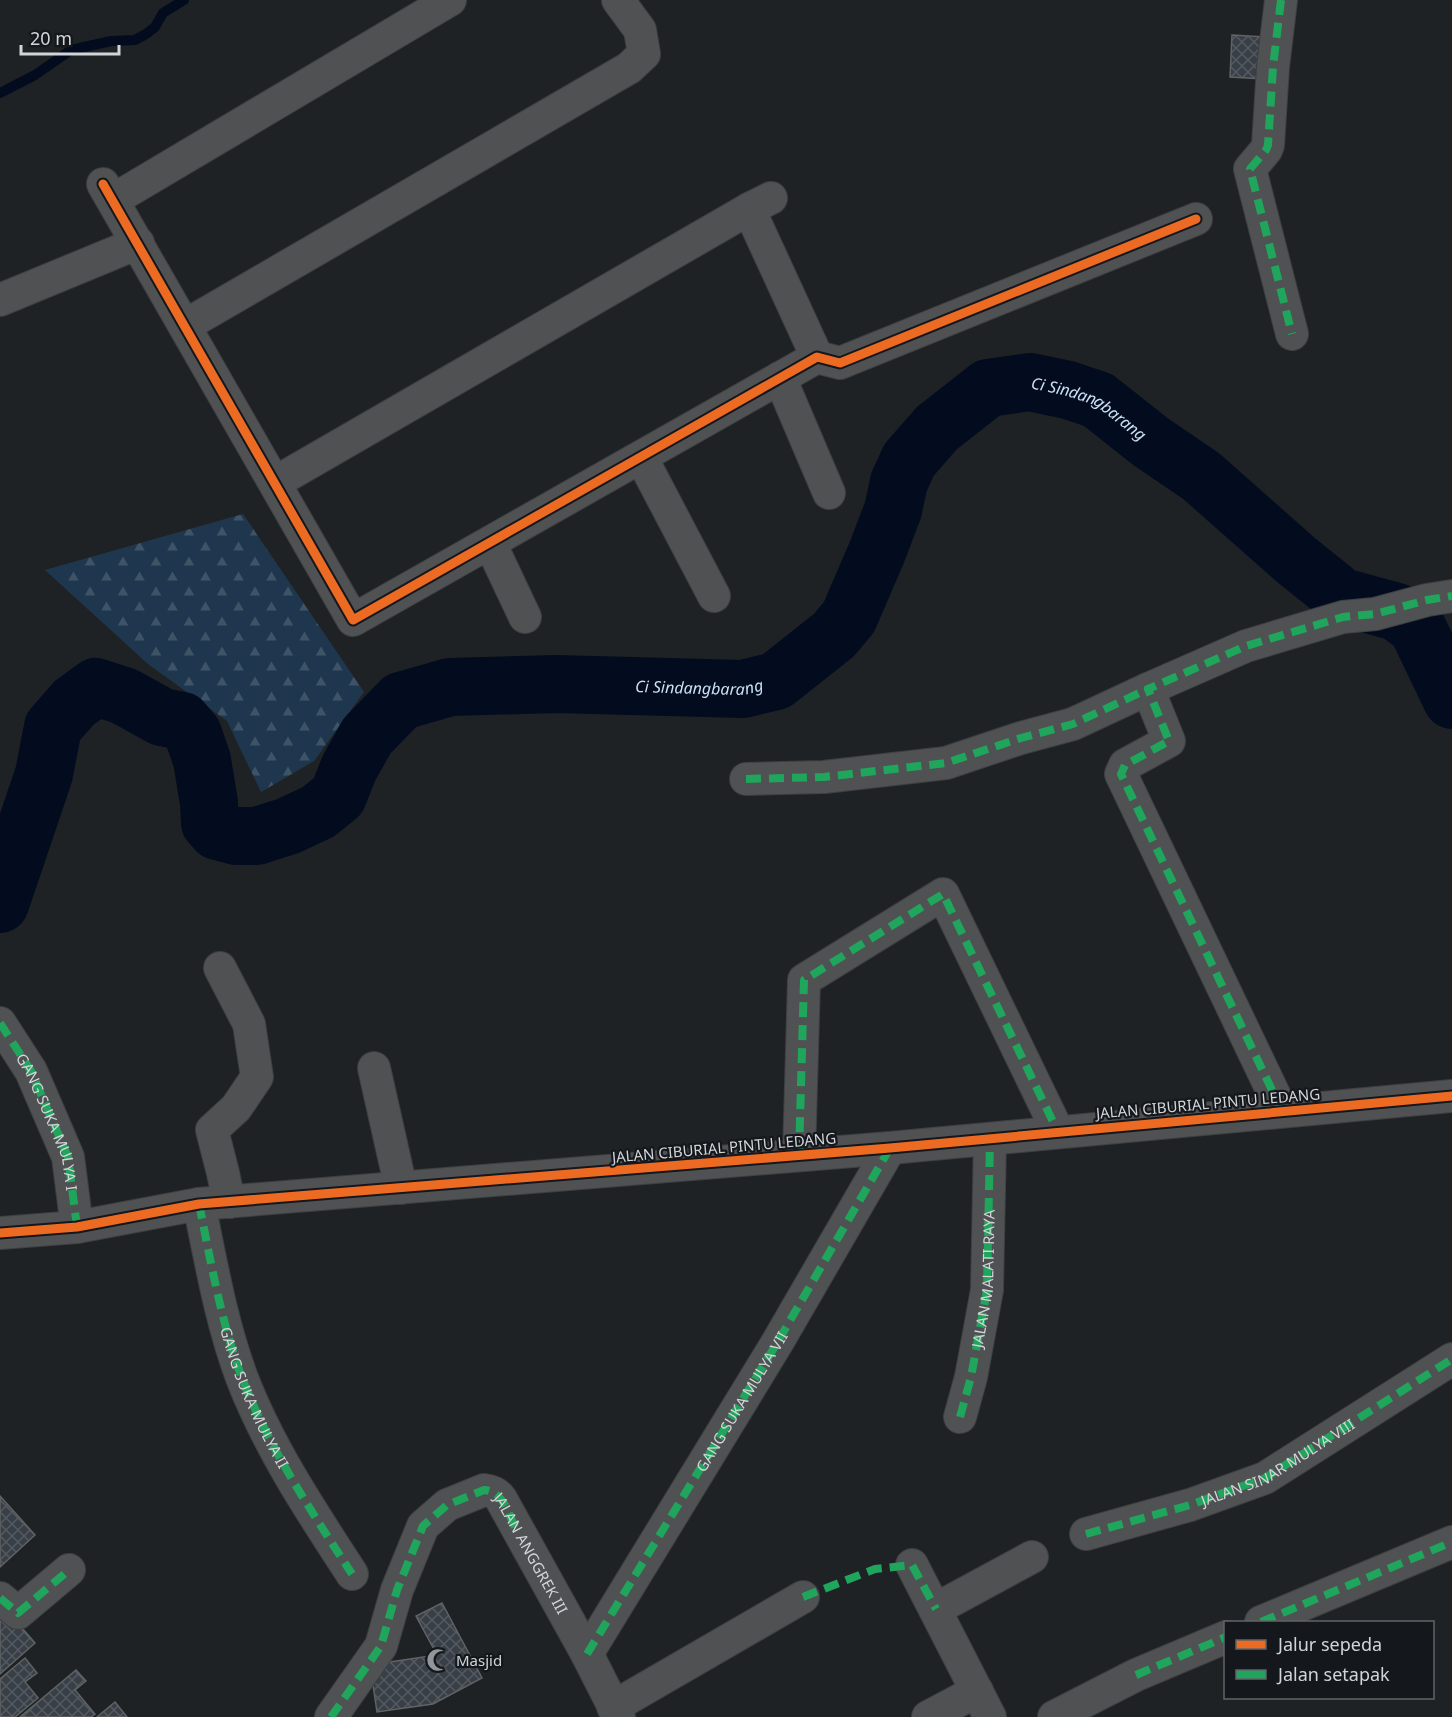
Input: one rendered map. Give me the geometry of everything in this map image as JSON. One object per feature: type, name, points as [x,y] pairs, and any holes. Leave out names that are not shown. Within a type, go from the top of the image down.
[{"type":"street","points":[[450,0],[108,192],[353,620],[817,357],[840,363],[1196,219]]},
{"type":"street","points":[[186,325],[629,68],[644,54],[640,30],[618,0]]},
{"type":"street","points":[[1281,0],[1271,88],[1268,145],[1250,169],[1292,334]]},
{"type":"street","points":[[276,482],[760,203],[817,357]]},
{"type":"street","points":[[0,300],[138,243]]},
{"type":"street","points":[[780,378],[830,493]]},
{"type":"street","points":[[641,457],[714,596]]},
{"type":"street","points":[[490,543],[525,617]]},
{"type":"street","points":[[746,778],[824,777],[946,763],[1021,738],[1073,724],[1246,646],[1343,617],[1375,614],[1439,598]]},
{"type":"street","points":[[1148,689],[1169,741],[1125,765],[1121,774],[1282,1111]]},
{"type":"street","points":[[799,1155],[804,980],[943,894],[1058,1132]]},
{"type":"street","name":"GANG SUKA MULYA II","points":[[220,968],[249,1024],[257,1077],[236,1108],[212,1130],[224,1173],[214,1203],[226,1329],[242,1378],[295,1487],[352,1574]]},
{"type":"street","name":"GANG SUKA MULYA I","points":[[0,1023],[31,1071],[68,1157],[77,1227]]},
{"type":"street","points":[[374,1068],[401,1188]]},
{"type":"street","name":"JALAN CIBURIAL PINTU LEDANG","points":[[0,1233],[77,1227],[214,1203],[890,1148],[1452,1096]]},
{"type":"street","name":"JALAN MALATI RAYA","points":[[960,1417],[971,1377],[987,1290],[990,1139]]},
{"type":"street","name":"GANG SUKA MULYA VII","points":[[587,1654],[777,1343],[890,1148]]},
{"type":"street","name":"JALAN SINAR MULYA VIII","points":[[1086,1534],[1190,1505],[1265,1478],[1452,1359]]},
{"type":"street","name":"JALAN ANGGREK III","points":[[331,1717],[381,1646],[397,1590],[423,1526],[447,1505],[484,1490],[498,1495],[501,1499],[587,1654],[616,1712]]},
{"type":"street","points":[[1266,1621],[1452,1542]]},
{"type":"street","points":[[936,1609],[1032,1557]]},
{"type":"street","points":[[912,1565],[984,1704],[928,1717]]},
{"type":"street","points":[[0,1598],[18,1613],[69,1570]]},
{"type":"street","points":[[616,1712],[803,1597]]},
{"type":"street","points":[[1054,1717],[1136,1675],[1224,1638]]},
{"type":"green space","points":[[243,514],[364,692],[314,761],[261,792],[227,721],[148,664],[45,570]]},
{"type":"building","points":[[1232,35],[1265,37],[1264,79],[1230,77]]},
{"type":"building","points":[[0,1496],[35,1535],[0,1567]]},
{"type":"building","name":"Masjid","points":[[442,1603],[482,1678],[433,1704],[377,1712],[370,1665],[437,1655],[416,1616]]},
{"type":"building","points":[[2,1605],[35,1643],[0,1674],[0,1606]]},
{"type":"building","points":[[25,1658],[37,1673],[25,1682],[38,1698],[15,1717],[0,1717],[0,1679]]},
{"type":"building","points":[[76,1670],[86,1681],[75,1690],[95,1714],[91,1717],[20,1717]]},
{"type":"building","points":[[115,1702],[127,1717],[97,1717]]},
{"type":"waterway","points":[[0,93],[35,75],[71,50],[111,41],[135,40],[155,27],[163,13],[184,0]]},
{"type":"waterway","name":"Ci Sindangbarang","points":[[0,904],[44,774],[53,727],[74,703],[96,687],[124,696],[162,717],[182,721],[193,734],[202,760],[210,823],[217,831],[236,836],[257,836],[288,826],[318,812],[338,796],[349,768],[367,736],[401,701],[450,687],[557,684],[743,689],[776,681],[834,635],[849,617],[877,552],[893,510],[899,482],[909,460],[937,428],[988,388],[1030,382],[1068,390],[1098,400],[1151,442],[1201,476],[1296,560],[1342,597],[1397,612],[1417,627],[1452,700]]},
{"type":"marked path","points":[[1281,0],[1273,67],[1268,145],[1250,169],[1292,334]]},
{"type":"marked path","points":[[1282,1111],[1121,774],[1125,765],[1169,741],[1148,689],[1246,646],[1343,617],[1375,614],[1452,596]]},
{"type":"marked path","points":[[746,779],[824,777],[946,763],[1021,738],[1073,724],[1148,689]]},
{"type":"marked path","points":[[799,1155],[804,980],[943,894],[1058,1132]]},
{"type":"marked path","points":[[0,1023],[31,1071],[68,1157],[77,1227]]},
{"type":"marked path","points":[[960,1417],[971,1377],[987,1290],[990,1139]]},
{"type":"marked path","points":[[587,1654],[777,1343],[890,1148]]},
{"type":"marked path","points":[[199,1204],[222,1314],[242,1378],[278,1454],[306,1503],[352,1574]]},
{"type":"marked path","points":[[1086,1534],[1190,1505],[1265,1478],[1452,1359]]},
{"type":"marked path","points":[[331,1717],[381,1646],[397,1590],[423,1526],[447,1505],[484,1490],[491,1491],[500,1498],[515,1527]]},
{"type":"marked path","points":[[1263,1621],[1452,1542]]},
{"type":"marked path","points":[[803,1597],[875,1569],[912,1565],[936,1609]]},
{"type":"marked path","points":[[0,1598],[18,1613],[69,1570]]},
{"type":"marked path","points":[[1136,1675],[1224,1638]]},
{"type":"cycle path","points":[[103,184],[353,620],[817,357],[840,363],[1196,219]]},
{"type":"cycle path","points":[[0,1233],[77,1227],[199,1204],[890,1148],[1452,1096]]},
{"type":"place","name":"Masjid","points":[[438,1660]]}]
